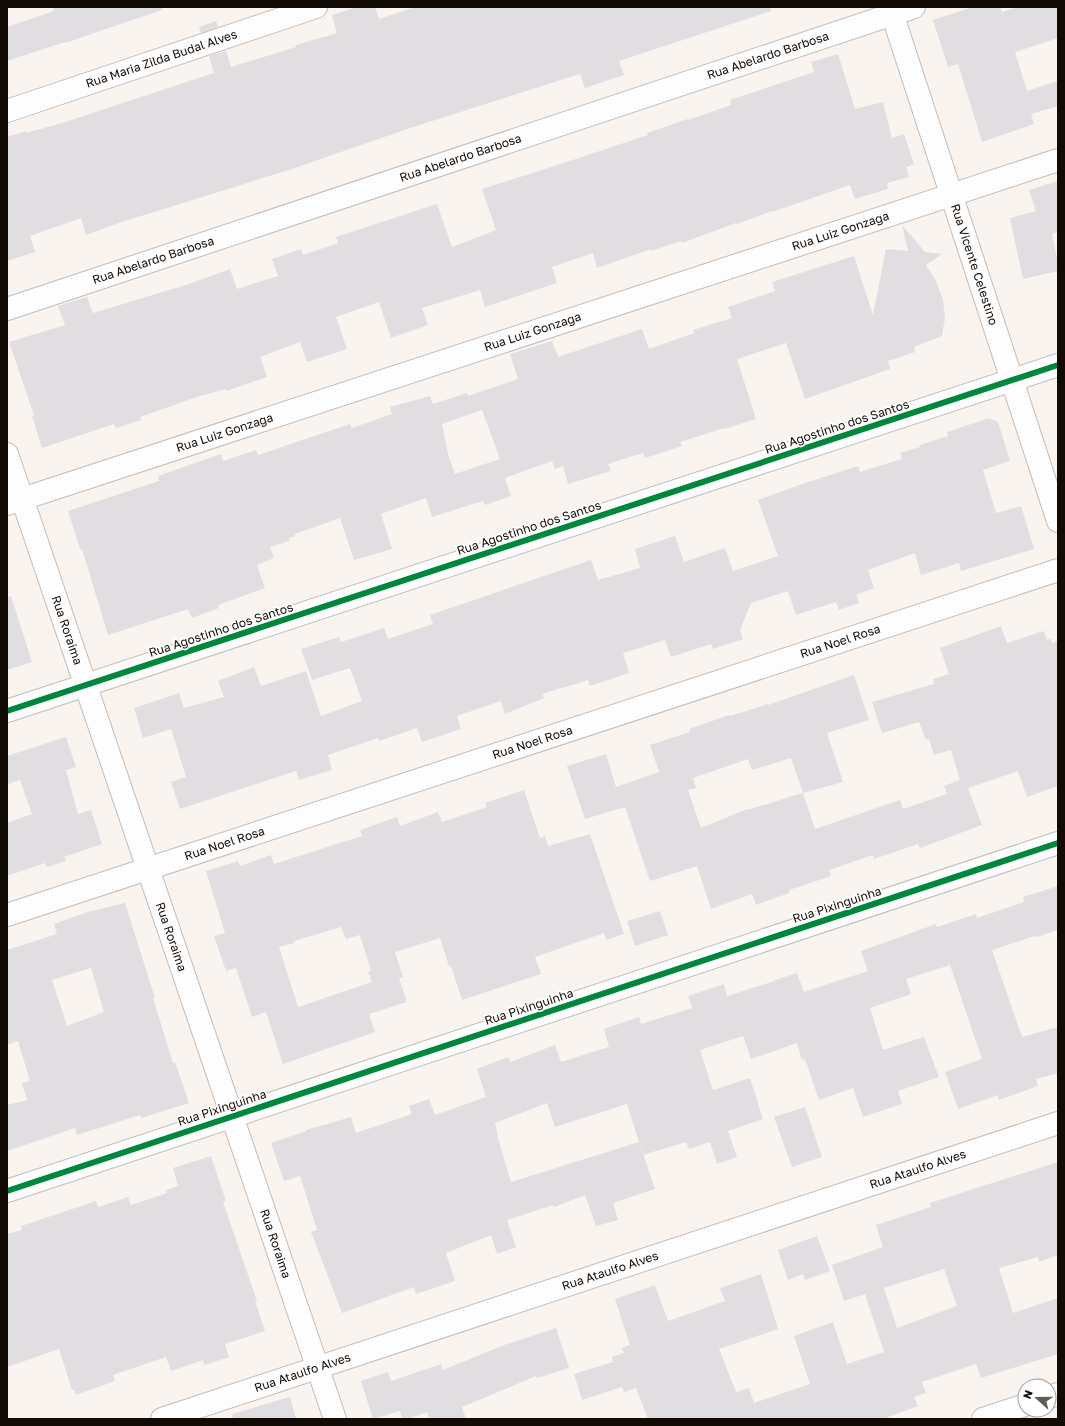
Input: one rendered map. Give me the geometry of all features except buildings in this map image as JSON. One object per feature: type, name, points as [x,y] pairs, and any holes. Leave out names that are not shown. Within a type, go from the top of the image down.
[{"type":"street","name":"Rua Maria Zilda Budal Alves","points":[[7,111],[316,7]]},
{"type":"street","name":"Rua Abelardo Barbosa","points":[[7,309],[891,11],[914,7]]},
{"type":"street","name":"Rua Vicente Celestino","points":[[891,11],[1058,521]]},
{"type":"street","name":"Rua Luiz Gonzaga","points":[[15,502],[1058,160]]},
{"type":"street","name":"Rua Agostinho dos Santos","points":[[7,711],[1058,365]]},
{"type":"street","name":"Rua Roraima","points":[[7,454],[15,502],[86,686],[335,1419]]},
{"type":"street","name":"Rua Noel Rosa","points":[[7,914],[1058,570]]},
{"type":"street","name":"Rua Pixinguinha","points":[[7,1191],[1058,843]]},
{"type":"street","name":"Rua Ataulfo Alves","points":[[162,1419],[1058,1123]]},
{"type":"street","points":[[983,1419],[1017,1408]]},
{"type":"cycle path","points":[[7,711],[1058,365]]},
{"type":"cycle path","points":[[7,1191],[1058,843]]}]
